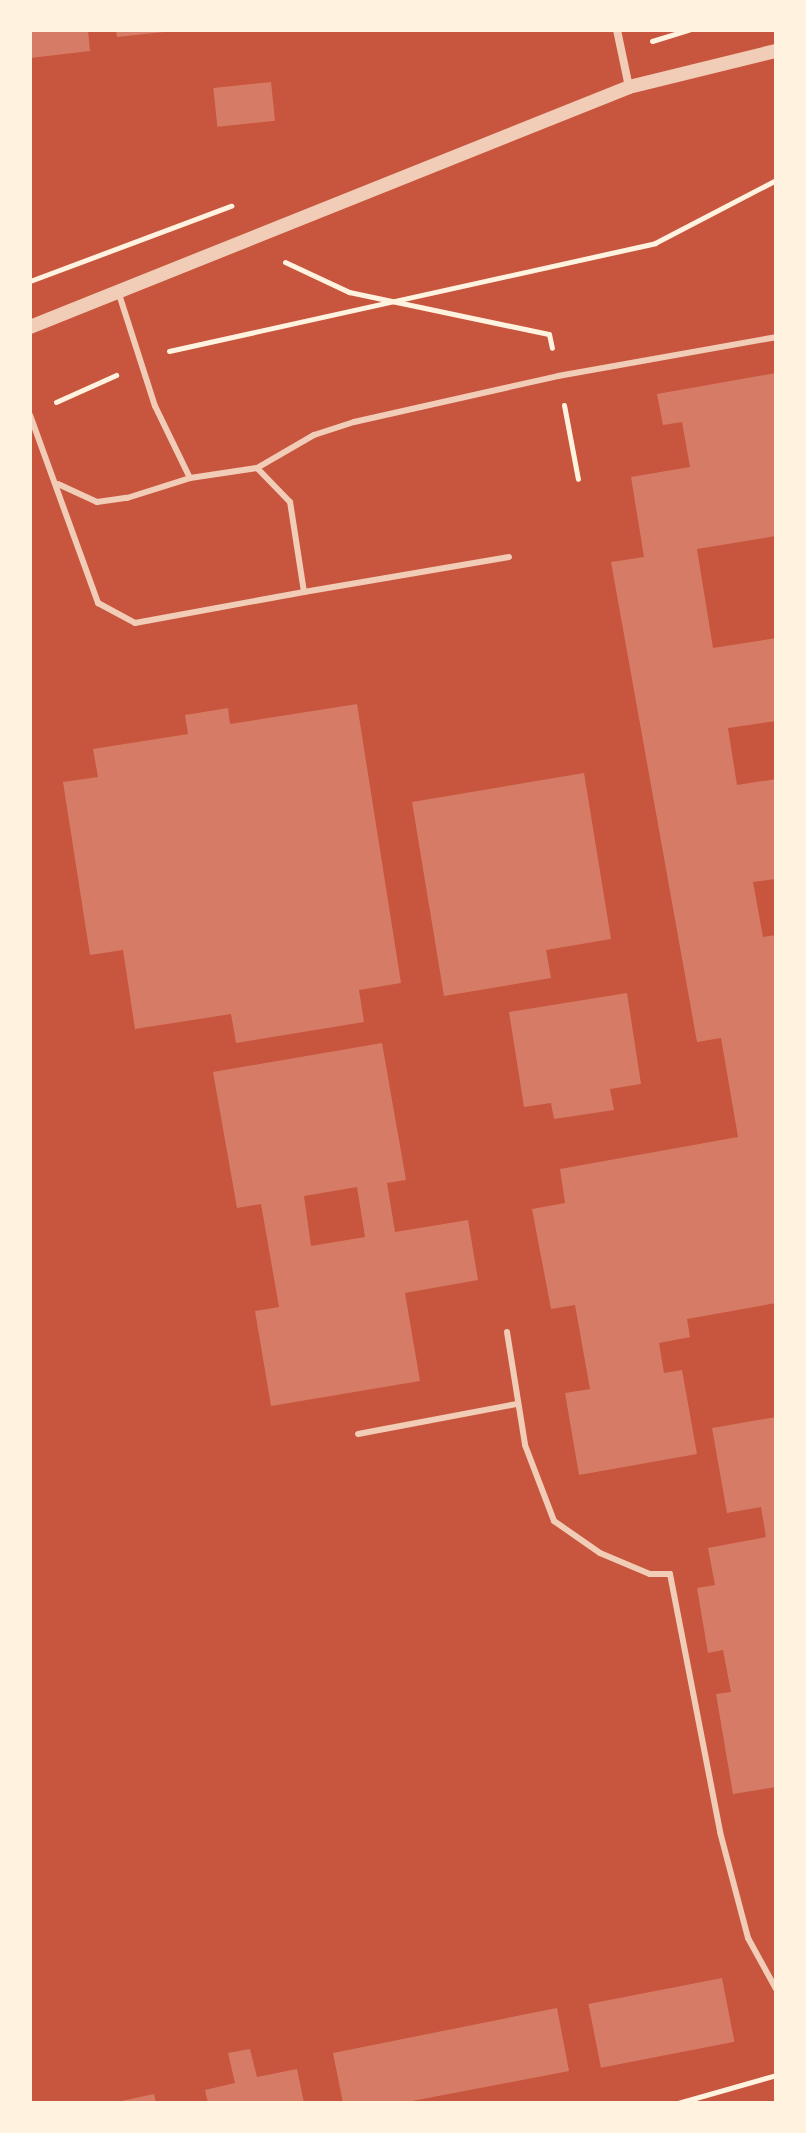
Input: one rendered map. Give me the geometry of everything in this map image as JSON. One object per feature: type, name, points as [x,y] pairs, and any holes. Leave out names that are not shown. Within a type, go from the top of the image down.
[{"type":"street","points":[[617,30],[629,87]]},
{"type":"street","points":[[30,327],[629,87],[776,51]]},
{"type":"lane","points":[[117,290],[155,406],[190,478]]},
{"type":"lane","points":[[58,484],[97,502],[127,498],[190,478],[257,468],[314,435],[354,422],[558,376],[776,337]]},
{"type":"lane","points":[[30,415],[58,484],[98,603],[135,623],[509,557]]},
{"type":"lane","points":[[257,468],[290,502],[304,592]]},
{"type":"lane","points":[[507,1332],[517,1404],[541,1497],[554,1521],[610,1558],[650,1574],[670,1574],[720,1832],[748,1938],[776,1989]]},
{"type":"lane","points":[[358,1434],[517,1404]]},
{"type":"path","points":[[163,354],[655,243],[776,180]]},
{"type":"path","points":[[30,281],[257,197],[283,261],[349,292],[549,334],[578,479]]},
{"type":"path","points":[[43,408],[123,372]]},
{"type":"path","points":[[678,2103],[776,2075]]},
{"type":"building","points":[[30,30],[88,30],[90,51],[30,58]]},
{"type":"building","points":[[116,30],[164,30],[164,32],[117,37]]},
{"type":"building","points":[[271,82],[275,121],[217,127],[213,88]]},
{"type":"building","points":[[776,373],[776,536],[697,549],[713,648],[776,638],[776,721],[728,728],[737,785],[776,779],[776,879],[753,882],[763,937],[776,935],[776,1303],[687,1319],[690,1337],[659,1343],[664,1373],[682,1370],[697,1454],[579,1475],[565,1393],[590,1389],[575,1305],[551,1309],[532,1209],[565,1203],[560,1169],[738,1137],[721,1038],[697,1042],[611,562],[644,557],[631,477],[690,467],[682,422],[663,425],[657,394]]},
{"type":"building","points":[[357,704],[401,983],[359,990],[364,1022],[236,1043],[231,1014],[135,1029],[123,950],[90,955],[63,782],[98,777],[93,749],[188,734],[185,715],[228,708],[230,724]]},
{"type":"building","points":[[584,773],[611,939],[546,950],[551,978],[444,996],[412,802]]},
{"type":"building","points":[[627,993],[641,1084],[610,1089],[614,1110],[554,1119],[551,1103],[524,1107],[509,1012]]},
{"type":"building","points":[[382,1043],[406,1180],[387,1183],[395,1232],[468,1220],[478,1280],[405,1293],[420,1381],[271,1406],[255,1311],[279,1307],[261,1204],[237,1208],[213,1072]],"holes":[[[357,1187],[365,1237],[311,1246],[304,1196]]]},
{"type":"building","points":[[776,1417],[776,1787],[733,1794],[716,1694],[731,1692],[723,1650],[708,1653],[697,1588],[715,1585],[708,1548],[766,1537],[761,1507],[727,1513],[712,1428]]},
{"type":"building","points":[[722,1978],[734,2042],[601,2068],[588,2004]]},
{"type":"building","points":[[557,2008],[569,2071],[402,2103],[343,2103],[333,2053]]},
{"type":"building","points":[[250,2049],[257,2077],[297,2069],[304,2103],[208,2103],[205,2090],[235,2083],[228,2053]]},
{"type":"building","points":[[154,2094],[156,2103],[117,2103],[117,2102]]}]
